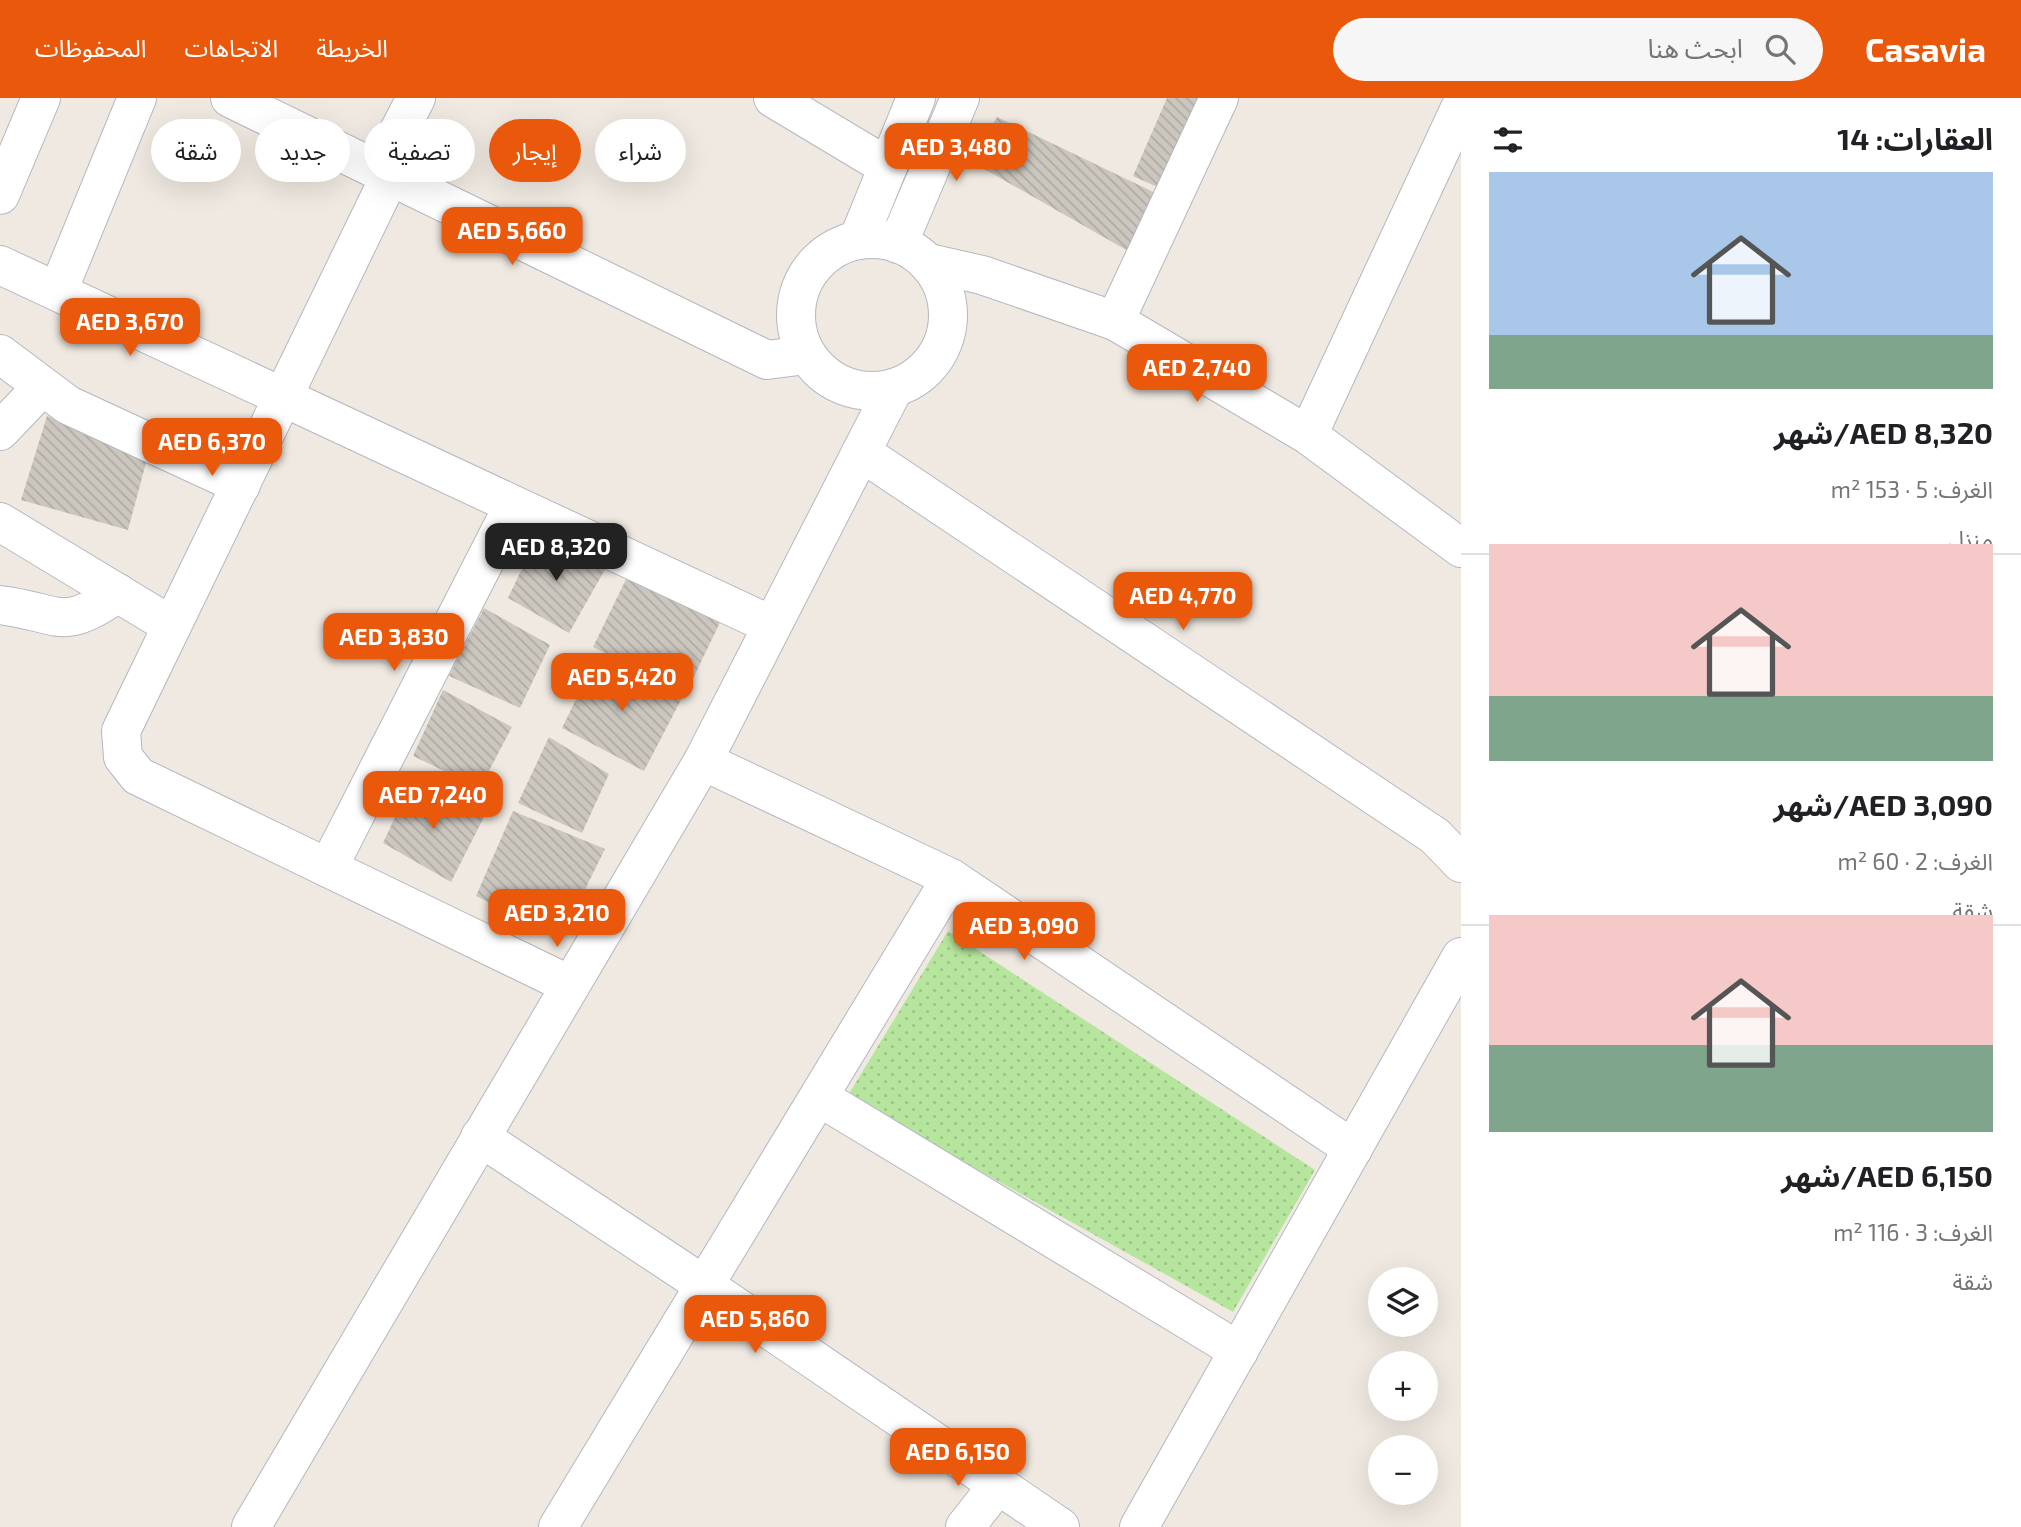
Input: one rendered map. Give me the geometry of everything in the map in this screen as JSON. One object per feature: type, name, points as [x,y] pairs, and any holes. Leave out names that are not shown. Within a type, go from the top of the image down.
[{"type":"street","points":[[0,195],[41,98]]},
{"type":"street","points":[[58,291],[137,98]]},
{"type":"street","points":[[230,98],[364,162]]},
{"type":"street","points":[[407,119],[416,98]]},
{"type":"street","points":[[773,98],[888,167]]},
{"type":"street","points":[[858,240],[916,98]]},
{"type":"street","points":[[913,253],[960,98]]},
{"type":"street","points":[[1115,321],[1219,98]]},
{"type":"street","points":[[1308,435],[1451,153],[1461,106]]},
{"type":"street","points":[[381,182],[284,397],[121,731],[123,757],[138,776],[570,985]]},
{"type":"street","points":[[405,182],[767,360],[806,355]]},
{"type":"street","points":[[913,253],[943,285],[949,310],[947,335],[935,359],[917,377],[894,388],[869,391],[844,386],[823,374],[806,355],[797,332],[795,307],[802,284],[816,263],[835,248],[858,240],[884,239],[913,253],[1115,321],[1308,435],[1461,548]]},
{"type":"street","points":[[0,265],[771,625]]},
{"type":"street","points":[[0,354],[68,405],[242,485]]},
{"type":"street","points":[[0,431],[42,387]]},
{"type":"street","points":[[251,1527],[703,761],[894,388]]},
{"type":"street","points":[[861,452],[1435,836],[1461,863]]},
{"type":"street","points":[[328,868],[513,506]]},
{"type":"street","points":[[0,522],[172,626]]},
{"type":"street","points":[[0,605],[54,618],[74,618],[91,612],[118,593]]},
{"type":"street","points":[[703,761],[951,878],[1353,1149]]},
{"type":"street","points":[[558,1527],[951,878]]},
{"type":"street","points":[[1139,1527],[1461,957]]},
{"type":"street","points":[[819,1097],[1239,1351]]},
{"type":"street","points":[[480,1137],[704,1285],[1060,1527]]},
{"type":"street","points":[[965,1527],[998,1485]]},
{"type":"green space","points":[[948,931],[1315,1170],[1233,1312],[847,1097]]},
{"type":"building","points":[[1167,98],[1207,98],[1166,191],[1133,176]]},
{"type":"building","points":[[997,117],[1170,200],[1142,259],[972,162]]},
{"type":"building","points":[[47,416],[150,448],[128,530],[21,500]]},
{"type":"building","points":[[538,535],[607,566],[569,633],[508,598]]},
{"type":"building","points":[[633,565],[726,610],[686,693],[593,647]]},
{"type":"building","points":[[484,608],[550,645],[520,708],[449,676]]},
{"type":"building","points":[[598,654],[682,698],[644,771],[562,728]]},
{"type":"building","points":[[443,690],[512,727],[480,788],[413,756]]},
{"type":"building","points":[[549,737],[609,774],[582,833],[518,803]]},
{"type":"building","points":[[411,783],[485,815],[451,882],[383,843]]},
{"type":"building","points":[[513,811],[605,849],[561,938],[476,896]]}]
